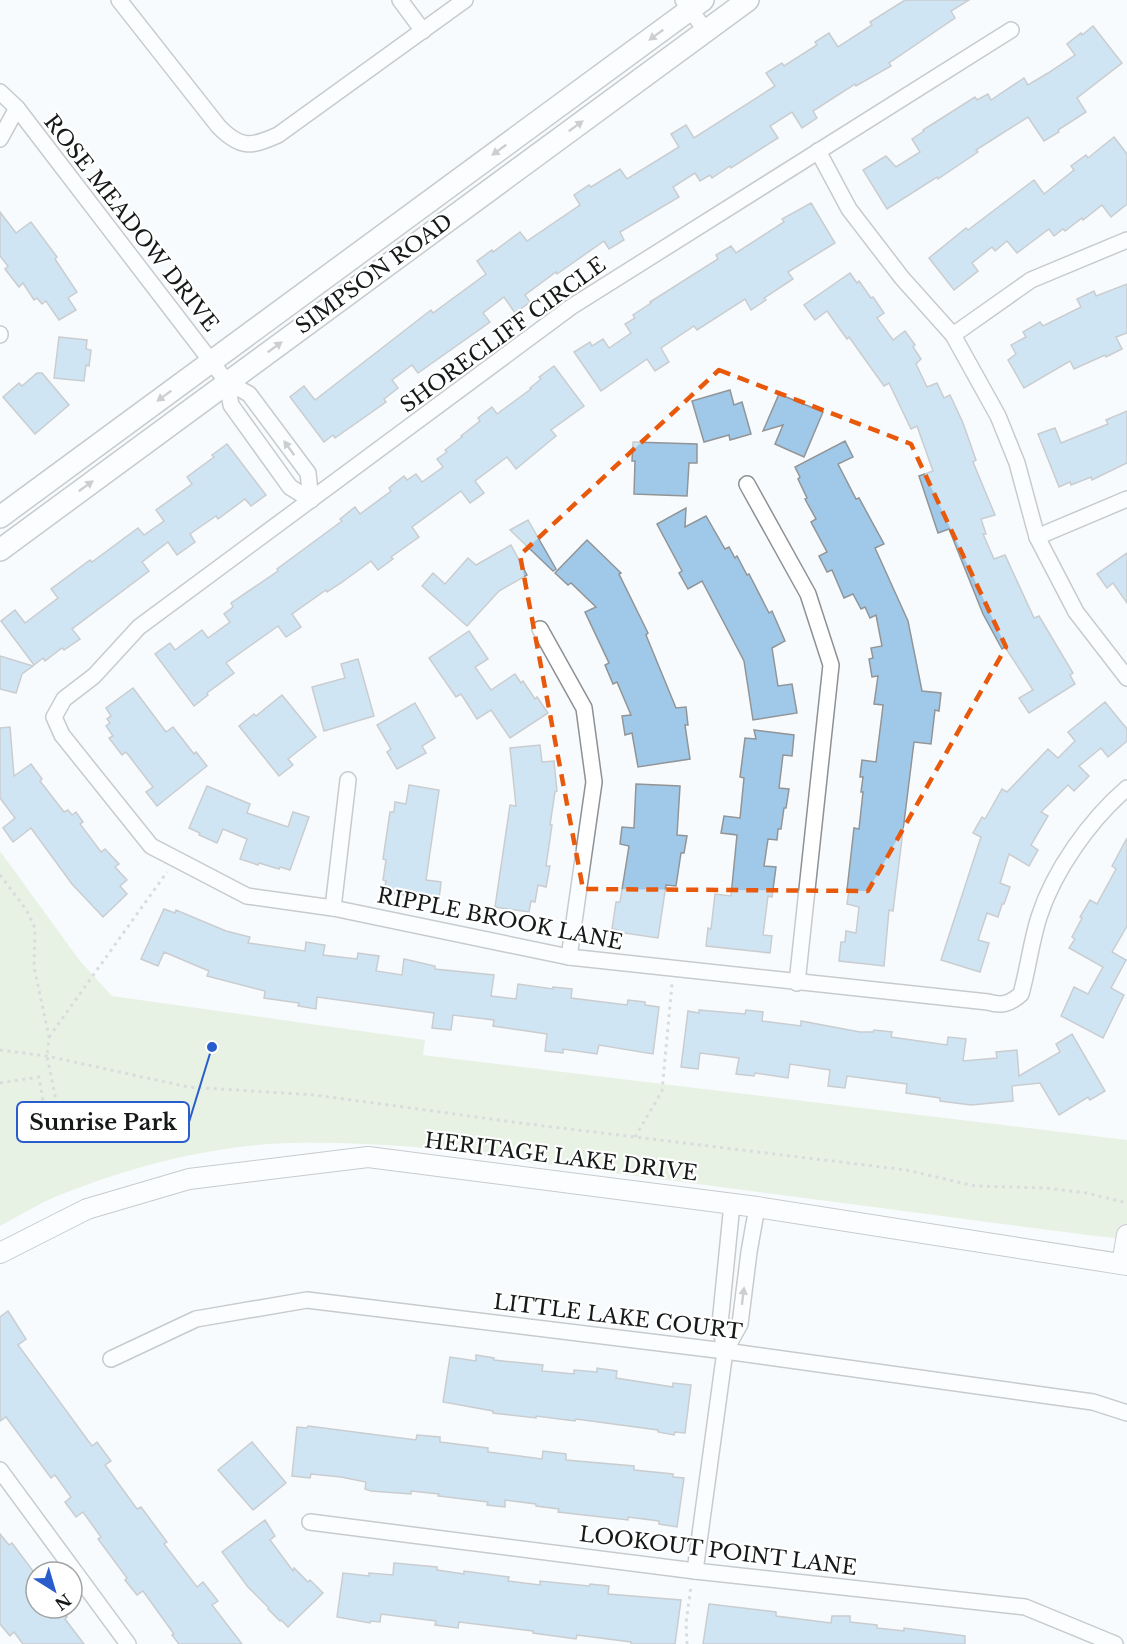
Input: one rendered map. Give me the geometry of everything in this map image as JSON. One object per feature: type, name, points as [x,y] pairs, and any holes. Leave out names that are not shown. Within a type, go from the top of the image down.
[{"type":"main road","name":"SIMPSON ROAD","points":[[0,550],[748,0]]},
{"type":"main road","name":"SIMPSON ROAD","points":[[0,517],[695,2]]},
{"type":"street","points":[[119,0],[219,127],[231,139],[245,145],[261,143],[278,135],[465,0]]},
{"type":"street","points":[[400,0],[423,31]]},
{"type":"street","points":[[695,2],[713,26]]},
{"type":"street","name":"SHORECLIFF CIRCLE","points":[[54,717],[64,699],[94,676],[139,627],[572,307],[1011,30]]},
{"type":"street","name":"ROSE MEADOW DRIVE","points":[[0,92],[17,108],[228,382]]},
{"type":"street","points":[[0,116],[17,108]]},
{"type":"street","points":[[0,139],[17,108]]},
{"type":"street","points":[[818,151],[849,209],[902,278],[953,335],[998,416],[1017,463],[1036,537],[1076,612],[1127,678]]},
{"type":"street","points":[[953,335],[1031,280],[1127,240]]},
{"type":"street","points":[[228,382],[249,394],[308,473],[311,500]]},
{"type":"street","points":[[228,382],[231,405],[290,487],[311,500]]},
{"type":"street","points":[[747,484],[808,594],[831,665],[797,983]]},
{"type":"street","points":[[1036,537],[1127,499]]},
{"type":"street","points":[[540,629],[584,708],[594,782],[569,957]]},
{"type":"street","name":"RIPPLE BROOK LANE","points":[[54,717],[62,735],[151,846],[247,896],[333,908],[569,957],[988,1002],[1001,1006],[1013,1002],[1021,994],[1039,917],[1065,860],[1108,804],[1127,788]]},
{"type":"street","points":[[333,908],[348,780]]},
{"type":"street","name":"HERITAGE LAKE DRIVE","points":[[0,1253],[87,1209],[189,1179],[368,1157],[757,1207],[1124,1264]]},
{"type":"street","points":[[695,1571],[724,1351],[720,1324],[732,1204]]},
{"type":"street","points":[[724,1351],[740,1324],[757,1207]]},
{"type":"street","points":[[1124,1264],[1127,1235]]},
{"type":"street","name":"LITTLE LAKE COURT","points":[[111,1359],[196,1319],[307,1300],[724,1351],[1094,1402],[1127,1413]]},
{"type":"street","points":[[0,1470],[128,1644]]},
{"type":"street","name":"LOOKOUT POINT LANE","points":[[310,1522],[695,1571],[1025,1607],[1115,1644]]},
{"type":"path","points":[[49,1036],[164,879],[174,858]]},
{"type":"path","points":[[0,875],[27,911],[35,928],[34,967],[49,1036],[47,1056],[57,1105]]},
{"type":"path","points":[[635,1137],[662,1090],[674,969]]},
{"type":"path","points":[[0,1050],[47,1056],[188,1087],[315,1095],[906,1170],[975,1186],[1046,1188],[1087,1193],[1127,1203]]},
{"type":"path","points":[[0,1083],[39,1077],[44,1107]]},
{"type":"path","points":[[687,1644],[686,1623],[695,1571]]},
{"type":"highlighted area","points":[[719,370],[911,444],[1006,647],[868,891],[583,889],[520,555]]},
{"type":"green space","points":[[0,851],[80,961],[112,996],[425,1040],[423,1055],[1127,1140],[1127,1239],[414,1147],[322,1143],[234,1148],[147,1165],[57,1196],[0,1226]]},
{"type":"building","points":[[905,0],[969,0],[951,11],[955,18],[889,63],[891,66],[856,86],[855,84],[813,111],[817,118],[802,128],[792,112],[770,126],[778,138],[731,168],[730,166],[712,178],[710,175],[700,181],[695,173],[673,187],[679,197],[620,232],[624,240],[609,249],[604,241],[557,274],[556,272],[525,295],[530,302],[515,313],[504,297],[483,313],[490,322],[418,373],[412,365],[392,380],[398,388],[384,399],[386,402],[335,438],[333,435],[324,442],[290,397],[304,386],[315,400],[431,310],[433,313],[486,274],[477,261],[492,250],[493,252],[520,232],[527,241],[580,205],[574,195],[589,185],[591,187],[620,169],[627,179],[679,147],[671,134],[686,125],[694,138],[775,86],[766,73],[782,63],[784,66],[817,45],[815,42],[829,33],[838,47],[872,25],[870,22]]},
{"type":"building","points":[[1093,26],[1122,63],[1077,98],[1086,112],[1044,141],[1028,117],[976,150],[978,152],[938,179],[937,177],[887,209],[863,170],[886,156],[896,167],[920,152],[912,139],[975,97],[977,100],[988,94],[991,100],[1024,78],[1028,85],[1048,73],[1075,55],[1067,44]]},
{"type":"building","points":[[1114,137],[1127,154],[1127,204],[1111,217],[1102,205],[1083,220],[1082,218],[1054,236],[1049,229],[1017,253],[1007,241],[995,251],[992,247],[972,263],[978,271],[954,290],[929,258],[966,228],[968,230],[1034,180],[1044,194],[1074,170],[1071,166],[1086,155],[1088,158]]},
{"type":"building","points":[[811,203],[835,243],[788,272],[793,279],[764,298],[766,300],[751,310],[745,299],[697,330],[694,326],[661,348],[669,362],[655,371],[647,359],[601,391],[574,352],[590,342],[592,346],[603,339],[609,348],[631,333],[625,324],[635,318],[633,315],[650,302],[718,259],[716,255],[731,246],[736,253],[784,222],[782,219]]},
{"type":"building","points":[[0,212],[16,233],[31,222],[57,257],[55,259],[77,292],[68,298],[76,310],[59,320],[46,301],[42,304],[37,298],[34,300],[23,283],[19,287],[5,269],[8,266],[0,256]]},
{"type":"building","points":[[850,273],[871,298],[873,297],[884,313],[877,318],[893,340],[905,331],[915,345],[913,347],[921,359],[916,364],[927,387],[937,383],[944,398],[950,395],[963,423],[976,460],[973,462],[995,515],[981,519],[986,534],[983,534],[994,559],[1005,555],[1034,618],[1039,616],[1073,673],[1070,675],[1075,684],[1029,713],[1019,698],[1033,690],[1005,647],[1002,649],[983,614],[949,529],[938,533],[919,476],[933,471],[917,426],[911,429],[889,383],[884,386],[827,311],[815,320],[804,305]]},
{"type":"building","points":[[1127,284],[1127,333],[1116,337],[1122,349],[1074,369],[1070,361],[1024,388],[1008,360],[1016,354],[1011,345],[1026,337],[1023,332],[1040,322],[1043,326],[1081,307],[1077,299],[1094,291],[1096,296]]},
{"type":"building","points":[[59,337],[87,340],[86,349],[91,350],[84,381],[54,378]]},
{"type":"building","points":[[554,366],[584,406],[551,430],[556,436],[516,469],[507,457],[475,481],[484,493],[470,503],[461,491],[412,527],[419,537],[391,557],[393,559],[378,570],[371,561],[292,614],[301,627],[286,637],[278,626],[226,663],[234,673],[194,706],[155,654],[170,643],[175,650],[202,630],[208,638],[230,622],[224,614],[233,607],[231,603],[278,571],[277,569],[342,521],[340,519],[355,507],[360,514],[391,491],[389,488],[404,476],[407,480],[416,474],[422,482],[443,467],[437,459],[480,421],[478,418],[492,407],[497,414],[531,389],[541,379],[539,377]]},
{"type":"building","points":[[37,373],[42,373],[69,405],[35,434],[3,397],[19,383],[22,386]]},
{"type":"building","points":[[730,390],[734,405],[742,402],[751,434],[730,440],[729,435],[704,442],[692,401]]},
{"type":"building","points":[[779,394],[823,412],[804,457],[775,444],[783,425],[763,431]]},
{"type":"building","points":[[1127,411],[1127,463],[1092,480],[1091,477],[1059,487],[1038,434],[1055,428],[1061,443],[1108,424],[1106,420]]},
{"type":"building","points":[[845,441],[853,457],[838,464],[856,499],[859,498],[884,544],[875,548],[908,621],[922,691],[941,693],[939,711],[935,710],[931,744],[914,742],[893,911],[889,910],[884,966],[839,961],[841,942],[845,942],[846,931],[856,933],[859,907],[847,904],[849,890],[847,890],[854,828],[859,829],[863,792],[861,792],[863,777],[860,777],[862,760],[876,762],[883,705],[874,704],[878,676],[872,677],[869,659],[873,658],[871,648],[882,646],[876,615],[870,618],[865,607],[861,609],[853,594],[844,598],[832,570],[827,572],[819,556],[827,552],[811,522],[816,519],[805,499],[807,498],[795,467]]},
{"type":"building","points":[[633,442],[697,444],[697,463],[689,463],[687,496],[634,494]]},
{"type":"building","points":[[227,444],[266,495],[251,506],[245,499],[218,519],[216,516],[190,534],[195,542],[177,555],[168,542],[142,562],[149,571],[72,629],[80,639],[64,650],[62,648],[45,661],[43,658],[34,665],[1,621],[15,610],[25,623],[58,598],[51,589],[90,560],[92,562],[138,528],[144,535],[164,521],[156,510],[192,484],[187,477]]},
{"type":"building","points":[[686,508],[685,527],[706,516],[725,549],[729,547],[735,558],[737,556],[747,575],[749,574],[769,613],[772,611],[785,641],[772,648],[778,686],[792,684],[797,713],[753,720],[744,661],[702,581],[688,589],[679,573],[682,571],[657,524]]},
{"type":"building","points":[[528,520],[556,569],[553,571],[510,530]]},
{"type":"building","points":[[587,540],[621,573],[619,574],[648,633],[646,635],[676,708],[686,707],[688,725],[685,725],[690,759],[638,767],[632,733],[625,735],[622,716],[631,715],[617,682],[613,684],[605,665],[609,663],[585,612],[596,607],[571,583],[568,585],[555,573]]},
{"type":"building","points":[[511,545],[527,575],[499,591],[467,626],[422,586],[433,573],[445,584],[468,558],[476,565]]},
{"type":"building","points":[[1127,553],[1127,603],[1113,583],[1107,588],[1097,574]]},
{"type":"building","points":[[469,631],[488,659],[475,667],[491,690],[515,674],[521,683],[523,681],[535,699],[537,697],[548,713],[510,738],[491,710],[477,719],[461,694],[456,697],[429,658]]},
{"type":"building","points":[[0,656],[33,666],[22,674],[16,693],[0,689]]},
{"type":"building","points":[[358,659],[374,716],[324,731],[312,687],[345,678],[341,664]]},
{"type":"building","points":[[133,688],[166,732],[173,727],[194,754],[196,752],[207,766],[157,806],[146,792],[153,787],[126,752],[122,755],[109,738],[113,736],[106,726],[110,723],[107,719],[111,716],[106,708]]},
{"type":"building","points":[[282,695],[316,737],[288,759],[293,765],[279,776],[239,726],[254,714],[256,716]]},
{"type":"building","points":[[1105,702],[1127,729],[1127,741],[1108,757],[1101,748],[1079,766],[1089,776],[1074,791],[1068,785],[1041,812],[1048,816],[1031,845],[1038,850],[1029,866],[1009,854],[1000,883],[1010,887],[1004,904],[1002,904],[998,917],[987,913],[978,940],[989,943],[980,972],[941,960],[981,837],[973,833],[982,817],[985,819],[1002,789],[1007,792],[1048,749],[1058,758],[1075,741],[1068,732]]},
{"type":"building","points":[[415,703],[435,738],[422,746],[426,753],[397,769],[387,752],[391,749],[377,725]]},
{"type":"building","points":[[10,727],[14,776],[31,764],[42,779],[40,781],[64,812],[68,810],[72,815],[76,812],[83,822],[80,824],[101,852],[105,849],[119,864],[115,867],[127,880],[120,886],[127,894],[103,917],[72,884],[31,828],[13,842],[3,828],[15,818],[0,798],[0,728]]},
{"type":"building","points":[[754,730],[794,735],[792,756],[783,755],[779,788],[789,789],[786,808],[784,808],[781,829],[778,829],[777,840],[768,839],[764,866],[776,867],[772,897],[768,896],[763,935],[772,936],[770,953],[706,946],[708,928],[711,929],[715,894],[731,896],[737,835],[721,833],[724,816],[740,818],[744,778],[740,777],[745,738],[756,739]]},
{"type":"building","points":[[540,745],[542,762],[554,761],[557,791],[550,825],[552,825],[546,866],[550,866],[546,887],[538,885],[535,902],[531,901],[529,912],[495,907],[510,805],[516,806],[510,748]]},
{"type":"building","points":[[636,784],[680,786],[677,835],[687,836],[684,853],[681,853],[676,886],[666,885],[658,938],[617,932],[618,930],[612,929],[616,902],[620,902],[629,846],[620,844],[622,827],[634,828]]},
{"type":"building","points":[[409,785],[439,790],[426,880],[441,882],[439,900],[384,892],[386,860],[383,859],[390,812],[394,812],[395,802],[406,804]]},
{"type":"building","points":[[207,786],[250,804],[247,813],[288,827],[293,812],[309,817],[290,870],[259,863],[258,865],[240,859],[247,839],[223,829],[217,843],[189,828]]},
{"type":"building","points":[[1127,838],[1127,926],[1112,952],[1126,960],[1111,988],[1124,995],[1103,1038],[1061,1016],[1074,987],[1088,994],[1103,967],[1069,948],[1075,939],[1072,937],[1082,918],[1080,917],[1090,900],[1097,904],[1116,869],[1112,866]]},
{"type":"building","points":[[164,909],[175,913],[176,910],[226,931],[250,937],[248,943],[305,951],[306,942],[325,945],[323,955],[357,959],[358,953],[379,956],[376,971],[402,975],[404,959],[435,966],[435,969],[494,975],[491,996],[516,999],[518,984],[572,989],[571,998],[627,1005],[628,1000],[645,1002],[645,1005],[659,1007],[653,1054],[599,1045],[597,1054],[563,1049],[563,1053],[545,1051],[547,1034],[493,1026],[494,1020],[453,1015],[451,1030],[432,1028],[434,1013],[317,997],[316,1009],[298,1006],[299,1003],[264,998],[265,991],[207,976],[209,971],[164,952],[158,966],[141,959]]},
{"type":"building","points":[[699,1010],[745,1014],[746,1010],[763,1012],[762,1021],[801,1026],[801,1021],[860,1032],[873,1032],[874,1030],[892,1032],[891,1037],[947,1045],[948,1037],[966,1039],[963,1061],[997,1058],[996,1052],[1017,1050],[1019,1076],[1060,1052],[1056,1044],[1072,1034],[1105,1091],[1090,1100],[1088,1097],[1059,1115],[1040,1083],[1012,1086],[1013,1101],[971,1105],[906,1093],[907,1084],[847,1076],[845,1088],[828,1086],[830,1070],[790,1064],[788,1078],[755,1073],[754,1076],[736,1074],[739,1058],[700,1053],[698,1069],[681,1067],[688,1011],[699,1013]]},
{"type":"building","points":[[8,1311],[26,1339],[18,1345],[92,1446],[97,1442],[111,1461],[105,1465],[137,1509],[141,1507],[167,1542],[164,1544],[197,1587],[203,1582],[218,1601],[212,1605],[242,1644],[179,1644],[143,1591],[137,1595],[125,1580],[127,1578],[98,1539],[101,1537],[83,1512],[76,1517],[65,1502],[71,1497],[55,1475],[51,1478],[6,1417],[0,1421],[0,1317]]},
{"type":"building","points":[[476,1355],[494,1358],[494,1360],[543,1365],[542,1371],[574,1374],[574,1370],[597,1372],[597,1368],[617,1371],[616,1378],[673,1387],[673,1383],[691,1385],[685,1433],[675,1432],[674,1435],[658,1432],[658,1430],[576,1419],[575,1421],[493,1413],[493,1411],[443,1402],[450,1357],[476,1361]]},
{"type":"building","points":[[308,1426],[416,1440],[417,1435],[440,1437],[440,1442],[488,1448],[488,1452],[542,1459],[543,1451],[566,1454],[566,1460],[634,1466],[634,1470],[673,1474],[673,1477],[684,1478],[677,1527],[659,1524],[659,1521],[628,1517],[628,1520],[558,1512],[559,1509],[505,1500],[505,1507],[487,1505],[488,1502],[438,1496],[439,1494],[371,1491],[365,1489],[366,1482],[341,1477],[311,1474],[310,1478],[292,1476],[297,1427],[307,1428]]},
{"type":"building","points":[[252,1442],[286,1483],[253,1510],[218,1470]]},
{"type":"building","points":[[265,1520],[275,1536],[270,1540],[293,1571],[294,1568],[323,1593],[288,1627],[248,1587],[222,1552]]},
{"type":"building","points":[[0,1534],[9,1545],[12,1543],[25,1560],[24,1620],[66,1620],[84,1644],[23,1644],[14,1632],[10,1636],[0,1624]]},
{"type":"building","points":[[394,1563],[437,1567],[437,1570],[464,1574],[464,1571],[509,1577],[508,1581],[540,1585],[540,1581],[609,1586],[608,1594],[681,1600],[675,1644],[631,1644],[631,1642],[577,1635],[576,1639],[459,1622],[458,1628],[435,1625],[436,1621],[381,1614],[380,1622],[371,1621],[370,1623],[337,1617],[343,1573],[369,1576],[369,1573],[393,1575]]},
{"type":"building","points":[[709,1604],[776,1612],[776,1616],[831,1623],[832,1616],[850,1616],[850,1622],[877,1625],[877,1628],[904,1631],[904,1628],[965,1636],[965,1644],[703,1644]]},
{"type":"place","name":"Sunrise Park","points":[[212,1047]]}]
